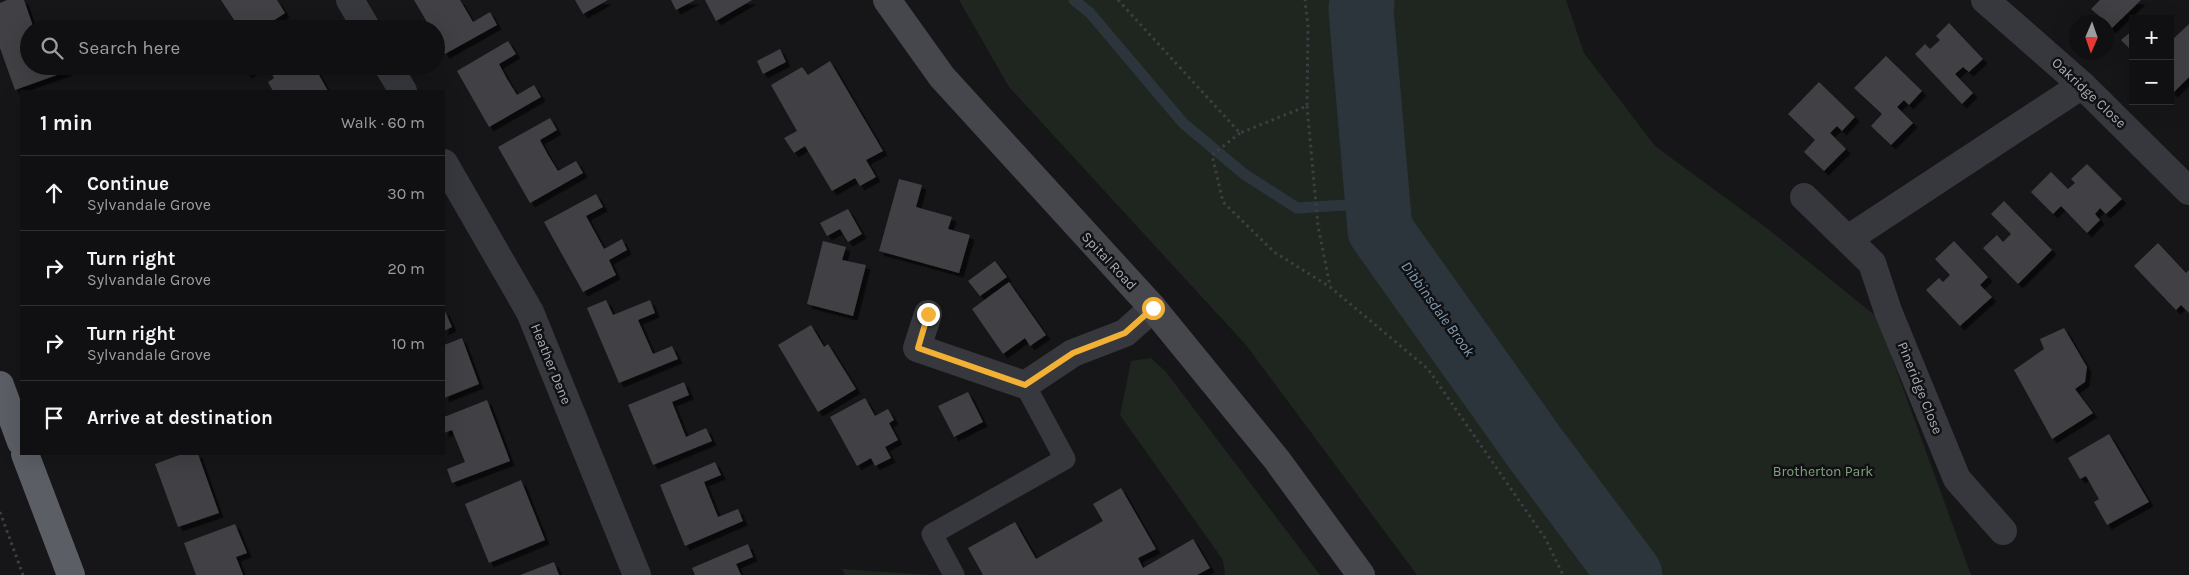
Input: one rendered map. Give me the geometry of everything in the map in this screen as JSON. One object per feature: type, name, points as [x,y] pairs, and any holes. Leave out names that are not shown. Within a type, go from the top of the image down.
[{"type":"highway","points":[[0,385],[20,439]]},
{"type":"highway","points":[[25,455],[71,575]]},
{"type":"main road","name":"Spital Road","points":[[887,0],[942,77],[1153,308],[1277,460],[1360,575]]},
{"type":"street","points":[[350,0],[362,20]]},
{"type":"street","name":"Oakridge Close","points":[[1985,0],[2082,85],[2189,191]]},
{"type":"street","points":[[393,75],[402,90]]},
{"type":"street","points":[[1848,239],[2082,85]]},
{"type":"street","name":"Heather Dene","points":[[445,164],[530,312],[637,575]]},
{"type":"street","name":"Pineridge Close","points":[[1804,197],[1872,263],[1888,310],[1957,479],[2003,531]]},
{"type":"street","points":[[928,314],[918,348],[1025,385],[1073,353],[1125,333],[1153,308]]},
{"type":"lane","points":[[954,575],[932,534],[1065,459],[1025,385]]},
{"type":"path","points":[[1118,0],[1240,133]]},
{"type":"path","points":[[1305,0],[1308,26],[1307,106],[1318,226],[1330,287]]},
{"type":"path","points":[[1307,106],[1240,133],[1212,155],[1223,202],[1274,252],[1330,287],[1428,369],[1545,538],[1563,575]]},
{"type":"path","points":[[0,512],[23,575]]},
{"type":"green space","name":"Brotherton Park","points":[[959,0],[1566,0],[1584,53],[1655,146],[1768,229],[1877,317],[1971,575],[1417,575],[1246,345],[1009,87]]},
{"type":"green space","points":[[1151,358],[1166,372],[1320,575],[1225,575],[1223,560],[1120,415],[1131,361]]},
{"type":"green space","points":[[842,569],[930,575],[845,575]]},
{"type":"building","points":[[7,0],[24,0],[31,20],[20,20],[20,75],[57,75],[15,90],[0,48],[0,3]]},
{"type":"building","points":[[221,0],[277,0],[285,13],[274,20],[234,20]]},
{"type":"building","points":[[414,0],[460,0],[473,22],[490,12],[497,25],[445,54],[445,20],[426,20]]},
{"type":"building","points":[[575,0],[608,0],[583,14]]},
{"type":"building","points":[[671,0],[695,0],[676,10]]},
{"type":"building","points":[[705,0],[752,0],[716,21]]},
{"type":"building","points":[[2100,0],[2141,0],[2114,26],[2114,15],[2098,15],[2091,9]]},
{"type":"building","points":[[1949,23],[1983,59],[1969,72],[1963,67],[1955,74],[1973,93],[1962,104],[1915,54],[1925,44],[1930,49],[1940,40],[1936,36]]},
{"type":"building","points":[[2189,24],[2189,77],[2174,92],[2174,60],[2174,38]]},
{"type":"building","points":[[2129,33],[2129,48],[2121,40]]},
{"type":"building","points":[[508,41],[516,54],[499,64],[507,79],[517,95],[534,85],[541,97],[489,127],[457,71]]},
{"type":"building","points":[[780,49],[786,62],[763,74],[757,61]]},
{"type":"building","points":[[1886,56],[1922,91],[1909,105],[1904,100],[1897,107],[1913,123],[1891,145],[1871,126],[1882,114],[1854,88]]},
{"type":"building","points":[[830,61],[883,151],[866,160],[876,177],[860,186],[855,178],[832,191],[805,146],[794,153],[784,138],[797,131],[771,85],[802,67],[808,75]]},
{"type":"building","points":[[272,75],[319,75],[327,90],[272,90],[268,82],[274,78]]},
{"type":"building","points":[[1819,82],[1855,117],[1842,131],[1837,126],[1830,133],[1846,149],[1824,171],[1804,152],[1815,140],[1788,114]]},
{"type":"building","points":[[550,118],[557,130],[540,140],[548,155],[558,171],[576,161],[583,173],[530,203],[498,147]]},
{"type":"building","points":[[2087,164],[2122,199],[2106,214],[2100,208],[2095,214],[2100,220],[2087,233],[2061,206],[2053,214],[2031,192],[2051,172],[2068,189],[2075,183],[2071,179]]},
{"type":"building","points":[[899,179],[922,185],[916,207],[952,217],[948,229],[970,235],[959,273],[879,251]]},
{"type":"building","points":[[596,194],[603,207],[586,216],[604,249],[622,239],[627,250],[609,260],[616,275],[583,292],[544,222]]},
{"type":"building","points":[[2004,201],[2052,250],[2018,284],[1983,248],[1997,235],[2003,242],[2011,234],[1991,214]]},
{"type":"building","points":[[848,209],[862,234],[848,242],[840,229],[827,236],[820,223]]},
{"type":"building","points":[[823,241],[846,247],[842,260],[866,265],[853,316],[807,304]]},
{"type":"building","points":[[1954,241],[1988,277],[1980,285],[1992,297],[1960,326],[1926,290],[1939,278],[1943,282],[1950,275],[1935,259]]},
{"type":"building","points":[[2158,243],[2186,273],[2189,270],[2189,313],[2181,305],[2176,310],[2134,266]]},
{"type":"building","points":[[995,261],[1007,277],[980,296],[968,281]]},
{"type":"building","points":[[1009,282],[1046,335],[1030,346],[1025,338],[1003,354],[972,309]]},
{"type":"building","points":[[606,300],[613,315],[650,300],[655,313],[638,320],[653,354],[672,346],[678,359],[619,383],[587,308]]},
{"type":"building","points":[[445,311],[452,327],[445,330]]},
{"type":"building","points":[[811,325],[824,347],[828,344],[856,389],[818,412],[778,345]]},
{"type":"building","points":[[2064,328],[2087,367],[2085,382],[2075,389],[2093,413],[2052,439],[2014,370],[2044,349],[2040,339]]},
{"type":"building","points":[[462,338],[479,384],[445,398],[445,345]]},
{"type":"building","points":[[684,382],[689,395],[672,402],[686,437],[706,428],[712,441],[653,465],[628,405]]},
{"type":"building","points":[[968,392],[983,422],[954,437],[938,406]]},
{"type":"building","points":[[865,398],[875,416],[888,409],[894,420],[889,423],[898,440],[885,447],[891,458],[875,466],[871,458],[857,466],[830,417]]},
{"type":"building","points":[[487,400],[510,461],[452,483],[447,469],[465,462],[452,430],[445,433],[445,417]]},
{"type":"building","points":[[2109,434],[2149,502],[2107,525],[2094,502],[2099,499],[2086,476],[2080,479],[2068,458]]},
{"type":"building","points":[[179,455],[198,455],[219,513],[178,527],[155,464]]},
{"type":"building","points":[[715,462],[721,475],[704,482],[718,517],[738,509],[743,521],[685,546],[660,485]]},
{"type":"building","points":[[521,480],[545,540],[489,563],[465,504]]},
{"type":"building","points":[[1121,488],[1156,549],[1138,558],[1143,568],[1193,539],[1210,568],[1197,575],[983,575],[968,548],[1015,522],[1036,559],[1103,521],[1093,504]]},
{"type":"building","points":[[235,524],[247,553],[236,557],[243,575],[196,575],[184,543]]},
{"type":"building","points":[[748,544],[753,557],[736,564],[741,575],[695,575],[692,568]]},
{"type":"building","points":[[554,562],[559,575],[520,575]]},
{"type":"waterway","points":[[1074,0],[1090,13],[1183,123],[1244,174],[1297,208],[1378,203]]},
{"type":"waterway","name":"Dibbinsdale Brook","points":[[1362,0],[1361,10],[1380,230],[1535,448],[1630,575]]},
{"type":"route","points":[[928,314],[918,348],[1025,385],[1073,353],[1125,333],[1153,308]]}]
